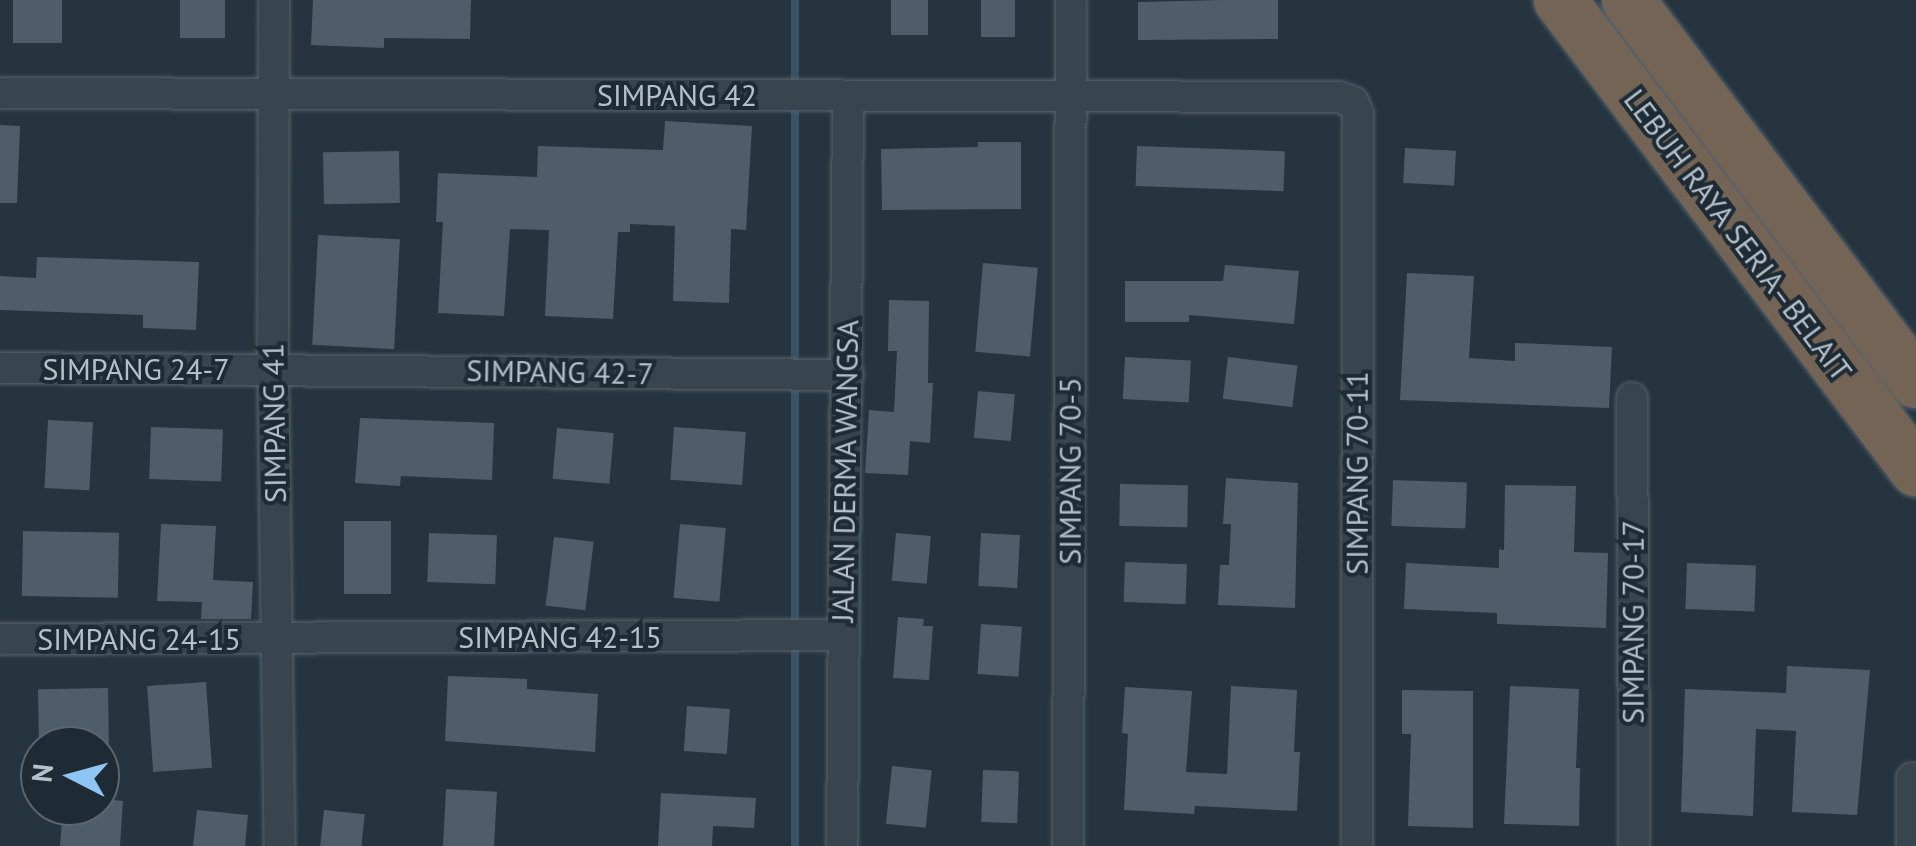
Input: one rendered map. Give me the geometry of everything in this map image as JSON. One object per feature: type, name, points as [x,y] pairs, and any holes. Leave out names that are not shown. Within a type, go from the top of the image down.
[{"type":"highway","name":"LEBUH RAYA SERIA–BELAIT","points":[[1560,0],[1916,470]]},
{"type":"highway","name":"LEBUH RAYA SERIA–BELAIT","points":[[1628,0],[1916,382]]},
{"type":"street","name":"SIMPANG 41","points":[[274,0],[273,370],[280,846]]},
{"type":"street","name":"SIMPANG 70-5","points":[[1068,846],[1071,0]]},
{"type":"street","name":"SIMPANG 42","points":[[0,93],[1339,97],[1353,102]]},
{"type":"street","name":"JALAN DERMA WANGSA","points":[[842,846],[848,96]]},
{"type":"street","name":"SIMPANG 70-11","points":[[1353,102],[1358,114],[1357,846]]},
{"type":"street","name":"SIMPANG 24-7","points":[[0,368],[273,370]]},
{"type":"street","name":"SIMPANG 42-7","points":[[273,370],[848,374]]},
{"type":"street","name":"SIMPANG 70-17","points":[[1632,398],[1634,846]]},
{"type":"street","name":"SIMPANG 42-15","points":[[277,640],[842,635]]},
{"type":"street","name":"SIMPANG 24-15","points":[[0,639],[277,640]]},
{"type":"street","points":[[1912,778],[1912,846]]},
{"type":"building","points":[[13,0],[62,0],[62,43],[13,43]]},
{"type":"building","points":[[180,0],[225,0],[225,38],[180,38]]},
{"type":"building","points":[[313,0],[471,0],[470,39],[384,38],[384,48],[311,45]]},
{"type":"building","points":[[891,0],[928,0],[928,35],[891,35]]},
{"type":"building","points":[[981,0],[1015,0],[1015,37],[981,37]]},
{"type":"building","points":[[1278,0],[1278,39],[1138,40],[1138,2]]},
{"type":"building","points":[[665,121],[752,126],[746,230],[731,229],[729,303],[673,301],[675,226],[630,224],[630,232],[618,232],[613,319],[545,316],[549,230],[510,229],[504,316],[438,313],[443,222],[436,222],[438,173],[537,177],[538,146],[663,150]]},
{"type":"building","points":[[0,125],[20,126],[17,203],[0,203]]},
{"type":"building","points":[[978,142],[1021,142],[1021,209],[882,210],[881,149],[978,147]]},
{"type":"building","points":[[1137,146],[1285,151],[1284,191],[1136,186]]},
{"type":"building","points":[[1405,148],[1456,151],[1454,186],[1403,183]]},
{"type":"building","points":[[399,151],[400,203],[324,204],[323,152]]},
{"type":"building","points":[[318,235],[400,239],[394,349],[312,345]]},
{"type":"building","points":[[37,257],[199,262],[196,330],[143,328],[143,315],[0,310],[0,276],[36,278]]},
{"type":"building","points":[[983,263],[1038,268],[1030,356],[975,352]]},
{"type":"building","points":[[1225,265],[1299,271],[1294,324],[1189,315],[1189,322],[1125,322],[1125,281],[1223,281]]},
{"type":"building","points":[[1407,273],[1474,276],[1469,358],[1515,361],[1515,343],[1612,347],[1609,408],[1400,400]]},
{"type":"building","points":[[889,300],[929,301],[928,383],[933,383],[930,443],[910,441],[908,475],[865,473],[869,410],[894,412],[897,351],[888,351]]},
{"type":"building","points":[[1125,357],[1191,360],[1189,402],[1123,399]]},
{"type":"building","points":[[1228,357],[1297,366],[1292,407],[1223,399]]},
{"type":"building","points":[[978,391],[1015,394],[1011,441],[974,438]]},
{"type":"building","points":[[360,418],[494,423],[492,480],[401,476],[400,486],[355,483]]},
{"type":"building","points":[[48,420],[93,422],[89,490],[44,488]]},
{"type":"building","points":[[151,427],[223,430],[221,481],[149,479]]},
{"type":"building","points":[[674,427],[746,432],[742,485],[670,480]]},
{"type":"building","points":[[557,428],[614,433],[609,484],[553,479]]},
{"type":"building","points":[[1226,478],[1298,483],[1295,608],[1218,605],[1220,565],[1229,565],[1231,524],[1223,524]]},
{"type":"building","points":[[1393,480],[1467,483],[1465,529],[1391,526]]},
{"type":"building","points":[[1120,484],[1188,485],[1187,527],[1119,526]]},
{"type":"building","points":[[1505,485],[1576,486],[1574,552],[1608,553],[1606,628],[1497,624],[1497,613],[1404,609],[1406,563],[1499,568],[1499,549],[1504,550]]},
{"type":"building","points":[[344,521],[391,521],[391,594],[344,594]]},
{"type":"building","points":[[161,524],[216,526],[213,580],[253,582],[251,619],[201,619],[202,602],[157,601]]},
{"type":"building","points":[[680,524],[726,528],[719,602],[674,598]]},
{"type":"building","points":[[23,531],[119,533],[118,598],[22,596]]},
{"type":"building","points":[[429,533],[497,535],[495,584],[427,582]]},
{"type":"building","points":[[896,533],[931,536],[927,584],[892,581]]},
{"type":"building","points":[[981,533],[1020,535],[1017,588],[978,586]]},
{"type":"building","points":[[554,537],[594,542],[585,610],[546,605]]},
{"type":"building","points":[[1125,562],[1187,564],[1186,604],[1124,602]]},
{"type":"building","points":[[1687,563],[1756,565],[1754,611],[1685,609]]},
{"type":"building","points":[[898,617],[924,619],[923,626],[933,626],[929,680],[893,678]]},
{"type":"building","points":[[981,624],[1022,627],[1018,677],[978,674]]},
{"type":"building","points":[[1787,666],[1870,670],[1857,815],[1792,812],[1796,731],[1756,729],[1753,816],[1681,812],[1685,689],[1786,693]]},
{"type":"building","points":[[448,676],[527,679],[527,689],[598,694],[595,752],[445,741]]},
{"type":"building","points":[[206,682],[212,768],[153,772],[147,686]]},
{"type":"building","points":[[1231,686],[1297,690],[1297,811],[1195,806],[1194,814],[1124,810],[1128,734],[1122,733],[1125,687],[1192,691],[1186,772],[1227,774]]},
{"type":"building","points":[[1510,686],[1579,689],[1579,826],[1504,824]]},
{"type":"building","points":[[108,688],[109,726],[39,726],[38,689]]},
{"type":"building","points":[[1402,690],[1473,691],[1473,828],[1408,826],[1411,734],[1402,734]]},
{"type":"building","points":[[687,706],[730,709],[727,754],[684,751]]},
{"type":"building","points":[[892,766],[932,770],[926,828],[886,824]]},
{"type":"building","points":[[983,770],[1019,771],[1017,823],[981,822]]},
{"type":"building","points":[[446,789],[497,792],[494,846],[443,846]]},
{"type":"building","points":[[661,793],[756,798],[754,828],[713,826],[712,846],[658,846]]},
{"type":"building","points":[[120,801],[123,801],[120,846],[60,846],[62,826],[120,826]]},
{"type":"building","points":[[197,810],[248,815],[245,846],[193,846]]},
{"type":"building","points":[[324,810],[365,814],[361,846],[320,846]]},
{"type":"waterway","points":[[795,0],[795,87]]},
{"type":"waterway","points":[[795,101],[795,367]]},
{"type":"waterway","points":[[795,381],[795,627]]},
{"type":"waterway","points":[[795,641],[795,846]]}]
